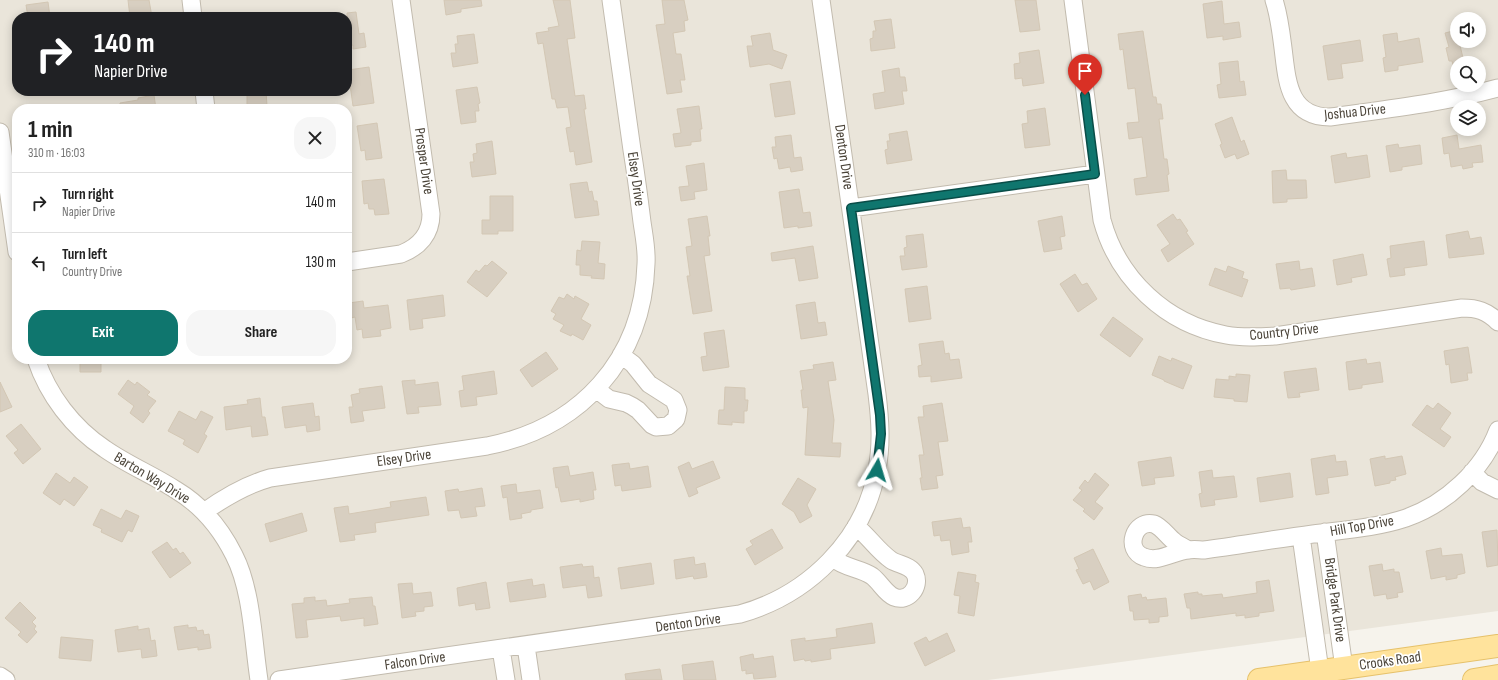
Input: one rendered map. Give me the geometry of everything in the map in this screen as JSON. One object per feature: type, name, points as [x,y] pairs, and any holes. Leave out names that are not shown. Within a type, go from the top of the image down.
[{"type":"main road","name":"Crooks Road","points":[[1258,680],[1498,646]]},
{"type":"main road","points":[[1474,680],[1498,676]]},
{"type":"street","points":[[191,0],[192,12]]},
{"type":"street","name":"Prosper Drive","points":[[352,261],[408,252],[420,244],[426,237],[431,224],[432,214],[401,0]]},
{"type":"street","name":"Elsey Drive","points":[[204,512],[226,496],[270,478],[487,446],[518,439],[542,430],[569,414],[596,389],[610,373],[633,332],[644,293],[646,262],[642,217],[611,0]]},
{"type":"street","name":"Denton Drive","points":[[526,646],[725,617],[746,613],[768,605],[794,592],[818,574],[833,558],[856,526],[873,488],[877,470],[881,434],[879,408],[821,0]]},
{"type":"street","name":"Country Drive","points":[[1073,0],[1100,210],[1105,230],[1114,252],[1123,267],[1133,281],[1153,302],[1174,316],[1196,327],[1226,335],[1251,338],[1275,336],[1462,308],[1482,310],[1491,315],[1498,322]]},
{"type":"street","name":"Joshua Drive","points":[[1274,0],[1278,13],[1289,88],[1297,103],[1316,116],[1330,117],[1430,103],[1468,96],[1498,88]]},
{"type":"street","points":[[0,132],[12,217]]},
{"type":"street","points":[[851,208],[1095,174]]},
{"type":"street","points":[[596,389],[609,399],[617,400],[632,406],[656,427],[668,426],[676,419],[678,410],[674,400],[648,384],[633,364],[621,355]]},
{"type":"street","name":"Barton Way Drive","points":[[38,364],[40,372],[56,400],[88,437],[118,458],[177,490],[204,512],[221,533],[240,569],[246,594],[259,680]]},
{"type":"street","name":"Hill Top Drive","points":[[1188,550],[1204,550],[1301,536],[1375,525],[1406,518],[1441,500],[1459,485],[1472,472],[1486,454],[1498,430]]},
{"type":"street","points":[[1472,472],[1482,482],[1498,490]]},
{"type":"street","points":[[833,558],[838,563],[872,576],[894,597],[904,598],[915,589],[916,580],[912,570],[885,556],[867,535],[856,526]]},
{"type":"street","name":"Bridge Park Drive","points":[[1325,532],[1344,668]]},
{"type":"street","name":"Bridge Park Drive","points":[[1301,536],[1320,671]]},
{"type":"street","points":[[526,646],[531,680]]},
{"type":"street","name":"Falcon Drive","points":[[280,680],[526,646]]},
{"type":"street","points":[[502,649],[506,680]]},
{"type":"street","points":[[0,676],[6,680]]},
{"type":"shaded area","points":[[0,0],[1498,0],[1498,611],[988,680],[0,680]]},
{"type":"building","points":[[128,0],[149,0],[151,12],[129,12]]},
{"type":"building","points":[[444,0],[481,0],[482,6],[461,9],[461,12],[446,15]]},
{"type":"building","points":[[553,0],[570,0],[575,38],[567,39],[575,96],[584,95],[586,109],[584,109],[592,162],[576,165],[574,151],[570,152],[566,128],[571,127],[568,107],[557,108],[555,99],[552,99],[543,43],[538,44],[536,33],[549,31],[548,28],[559,26]]},
{"type":"building","points":[[662,0],[684,0],[688,20],[684,21],[685,31],[673,33],[676,54],[681,54],[685,80],[680,80],[682,92],[667,94],[656,25],[665,24]]},
{"type":"building","points":[[1015,0],[1036,0],[1040,30],[1020,32]]},
{"type":"building","points":[[1222,1],[1224,24],[1239,22],[1241,37],[1223,40],[1223,36],[1207,38],[1203,4]]},
{"type":"building","points":[[48,2],[49,12],[27,12],[26,5]]},
{"type":"building","points":[[352,12],[356,12],[359,34],[364,33],[366,47],[353,49]]},
{"type":"building","points":[[891,19],[895,48],[871,51],[870,39],[873,38],[873,31],[876,31],[874,21]]},
{"type":"building","points":[[1143,31],[1153,97],[1156,97],[1157,104],[1161,104],[1163,119],[1159,119],[1164,159],[1167,159],[1169,191],[1136,195],[1134,179],[1147,177],[1142,137],[1129,139],[1127,123],[1139,122],[1135,88],[1128,89],[1123,49],[1120,50],[1118,34]]},
{"type":"building","points":[[1450,32],[1450,48],[1461,48],[1463,56],[1450,56],[1449,61],[1446,48],[1449,47],[1445,33]]},
{"type":"building","points":[[770,33],[773,50],[787,55],[782,69],[769,64],[750,67],[747,46],[753,46],[751,36]]},
{"type":"building","points":[[1397,33],[1398,42],[1419,38],[1423,62],[1398,66],[1398,70],[1385,72],[1383,58],[1386,57],[1383,35]]},
{"type":"building","points":[[474,34],[478,63],[453,67],[451,53],[456,53],[455,44],[458,44],[457,36]]},
{"type":"building","points":[[1360,40],[1363,61],[1341,64],[1343,78],[1328,80],[1323,46]]},
{"type":"building","points":[[1039,50],[1044,83],[1023,86],[1022,78],[1015,79],[1014,64],[1020,63],[1019,53]]},
{"type":"building","points":[[1238,61],[1240,82],[1244,81],[1246,95],[1219,98],[1217,85],[1221,84],[1219,63]]},
{"type":"building","points":[[369,67],[374,103],[353,106],[352,69]]},
{"type":"building","points":[[899,68],[900,77],[905,77],[907,91],[902,91],[904,104],[875,109],[873,94],[885,92],[882,71]]},
{"type":"building","points":[[790,81],[795,114],[775,117],[770,84]]},
{"type":"building","points":[[477,87],[480,103],[478,104],[479,111],[475,111],[476,122],[461,124],[456,90]]},
{"type":"building","points":[[154,96],[155,104],[120,104],[138,100],[138,98]]},
{"type":"building","points":[[247,96],[266,96],[267,104],[247,104]]},
{"type":"building","points":[[699,106],[702,129],[700,129],[701,141],[691,142],[691,145],[675,147],[673,134],[681,133],[677,109]]},
{"type":"building","points":[[1045,108],[1050,145],[1025,148],[1022,124],[1028,123],[1027,111]]},
{"type":"building","points":[[1232,117],[1241,142],[1244,140],[1249,154],[1237,159],[1235,154],[1225,158],[1215,124]]},
{"type":"building","points":[[377,123],[382,158],[366,160],[365,150],[361,151],[357,126]]},
{"type":"building","points":[[907,131],[912,160],[887,164],[885,150],[888,149],[887,141],[890,141],[889,134]]},
{"type":"building","points":[[791,135],[794,158],[801,157],[803,170],[791,172],[790,167],[779,169],[777,158],[774,159],[772,147],[776,147],[775,137]]},
{"type":"building","points":[[1457,136],[1459,149],[1481,145],[1483,162],[1472,163],[1473,167],[1463,169],[1462,165],[1451,167],[1449,153],[1444,154],[1442,138]]},
{"type":"building","points":[[492,141],[496,174],[472,177],[470,162],[474,162],[473,154],[477,153],[476,144]]},
{"type":"building","points":[[1398,144],[1399,148],[1420,145],[1422,164],[1402,167],[1402,170],[1390,172],[1386,146]]},
{"type":"building","points":[[1346,153],[1347,158],[1367,155],[1370,177],[1335,183],[1331,156]]},
{"type":"building","points":[[704,163],[707,190],[694,192],[695,199],[681,201],[679,187],[689,186],[686,166]]},
{"type":"building","points":[[1286,170],[1287,180],[1306,180],[1307,198],[1287,199],[1287,202],[1273,203],[1272,171]]},
{"type":"building","points":[[384,179],[389,214],[375,215],[374,209],[369,209],[368,203],[364,204],[362,181]]},
{"type":"building","points":[[587,182],[589,192],[592,191],[594,201],[597,201],[599,215],[575,218],[570,184]]},
{"type":"building","points":[[799,189],[803,213],[810,212],[812,226],[784,228],[779,192]]},
{"type":"building","points":[[490,196],[513,196],[513,231],[498,231],[498,234],[482,234],[482,220],[490,220]]},
{"type":"building","points":[[1173,214],[1177,220],[1180,219],[1194,244],[1168,262],[1161,250],[1170,244],[1157,225]]},
{"type":"building","points":[[707,216],[710,236],[708,236],[710,255],[704,256],[712,311],[693,314],[687,276],[690,276],[686,247],[692,246],[688,219]]},
{"type":"building","points":[[1062,216],[1065,236],[1060,237],[1062,249],[1044,252],[1038,221]]},
{"type":"building","points":[[1468,231],[1470,239],[1481,237],[1484,254],[1449,258],[1446,235]]},
{"type":"building","points":[[923,234],[927,267],[902,270],[900,256],[905,256],[904,248],[907,247],[906,236]]},
{"type":"building","points":[[582,241],[600,242],[598,263],[605,264],[604,279],[580,275],[580,265],[576,265],[577,250],[581,251]]},
{"type":"building","points":[[1424,241],[1427,265],[1404,268],[1405,275],[1390,277],[1387,259],[1391,258],[1390,246]]},
{"type":"building","points":[[813,246],[818,278],[799,281],[795,258],[772,261],[771,253]]},
{"type":"building","points":[[1363,254],[1367,275],[1351,278],[1352,282],[1337,285],[1333,260]]},
{"type":"building","points":[[492,261],[507,273],[487,297],[467,282],[476,270],[479,272],[485,265],[487,266]]},
{"type":"building","points":[[1299,261],[1300,270],[1312,268],[1315,286],[1291,290],[1290,288],[1280,289],[1276,264]]},
{"type":"building","points":[[1228,266],[1244,272],[1242,278],[1248,280],[1242,297],[1209,285],[1215,268],[1226,272]]},
{"type":"building","points":[[1075,274],[1082,285],[1087,283],[1097,299],[1078,312],[1060,284]]},
{"type":"building","points":[[927,286],[931,319],[909,322],[905,289]]},
{"type":"building","points":[[567,294],[574,299],[575,296],[589,304],[581,319],[591,325],[583,340],[572,334],[571,336],[560,331],[564,325],[553,319],[556,314],[551,311],[559,297],[564,299]]},
{"type":"building","points":[[443,295],[445,316],[422,319],[423,328],[410,330],[407,300]]},
{"type":"building","points":[[363,301],[364,308],[388,305],[391,328],[380,330],[381,336],[363,338],[362,329],[357,330],[355,317],[352,318],[352,303]]},
{"type":"building","points":[[815,302],[818,323],[825,322],[827,335],[801,339],[796,305]]},
{"type":"building","points":[[1113,317],[1143,339],[1130,357],[1100,335]]},
{"type":"building","points":[[724,330],[729,367],[703,371],[701,357],[707,356],[704,333]]},
{"type":"building","points":[[943,341],[945,354],[949,353],[950,360],[959,359],[962,378],[931,382],[931,376],[919,377],[918,366],[922,365],[919,344]]},
{"type":"building","points":[[1468,347],[1472,373],[1467,373],[1468,380],[1451,383],[1449,364],[1446,365],[1444,351]]},
{"type":"building","points":[[546,352],[558,369],[532,387],[520,370]]},
{"type":"building","points":[[1159,356],[1171,361],[1172,358],[1192,366],[1183,389],[1152,375]]},
{"type":"building","points":[[1366,359],[1367,364],[1380,362],[1383,382],[1362,385],[1362,388],[1349,390],[1346,362]]},
{"type":"building","points":[[833,362],[836,380],[828,381],[834,420],[832,443],[841,443],[840,457],[805,455],[808,407],[803,408],[801,390],[803,390],[800,371],[814,369],[813,365]]},
{"type":"building","points":[[80,364],[101,364],[101,372],[80,372]]},
{"type":"building","points":[[1316,368],[1319,390],[1299,393],[1300,397],[1288,398],[1284,372]]},
{"type":"building","points":[[494,371],[497,394],[476,397],[477,405],[461,407],[459,391],[464,390],[462,376]]},
{"type":"building","points":[[1236,374],[1250,375],[1247,402],[1214,397],[1216,379],[1229,380],[1229,376],[1236,377]]},
{"type":"building","points":[[128,380],[135,385],[137,382],[150,392],[147,395],[156,401],[148,411],[150,413],[143,423],[130,413],[134,406],[118,394]]},
{"type":"building","points":[[415,380],[415,385],[438,382],[441,405],[418,407],[419,413],[407,414],[402,381]]},
{"type":"building","points":[[0,382],[12,407],[0,412]]},
{"type":"building","points":[[382,386],[385,408],[362,411],[364,421],[351,423],[349,407],[353,407],[351,395],[360,393],[359,389]]},
{"type":"building","points":[[725,387],[745,388],[745,400],[748,400],[747,411],[744,411],[744,423],[732,422],[732,425],[718,424],[719,410],[724,410]]},
{"type":"building","points":[[260,398],[262,417],[265,417],[268,435],[252,437],[251,426],[226,430],[224,407],[248,404],[247,400]]},
{"type":"building","points":[[313,403],[315,417],[319,416],[320,430],[307,432],[306,425],[285,428],[282,407]]},
{"type":"building","points":[[942,403],[948,441],[938,442],[943,475],[936,476],[938,488],[922,490],[919,455],[924,455],[918,417],[924,417],[923,406]]},
{"type":"building","points":[[1438,403],[1451,413],[1440,429],[1451,437],[1444,447],[1412,425],[1427,405],[1433,409]]},
{"type":"building","points":[[179,411],[196,420],[201,411],[213,417],[204,434],[207,436],[198,453],[183,444],[185,440],[168,431]]},
{"type":"building","points":[[21,424],[41,449],[23,464],[14,453],[18,450],[6,436]]},
{"type":"building","points":[[1335,455],[1336,462],[1346,461],[1348,475],[1327,478],[1329,493],[1316,495],[1311,459]]},
{"type":"building","points":[[1385,456],[1385,459],[1402,456],[1406,474],[1395,477],[1396,480],[1390,481],[1390,483],[1375,486],[1370,459]]},
{"type":"building","points":[[1171,457],[1174,476],[1154,478],[1155,484],[1142,486],[1138,462]]},
{"type":"building","points":[[713,461],[720,478],[696,488],[698,493],[689,497],[678,467],[689,462],[692,469]]},
{"type":"building","points":[[629,463],[630,469],[648,466],[651,487],[622,491],[621,485],[615,486],[612,465]]},
{"type":"building","points":[[568,466],[570,476],[593,472],[596,490],[593,490],[594,499],[580,502],[580,499],[561,502],[558,487],[556,488],[553,468]]},
{"type":"building","points":[[1212,470],[1213,478],[1234,476],[1237,497],[1214,500],[1215,505],[1201,507],[1199,494],[1202,493],[1199,472]]},
{"type":"building","points":[[56,473],[70,483],[74,477],[88,487],[74,506],[64,499],[60,505],[43,493]]},
{"type":"building","points":[[1095,473],[1109,485],[1095,502],[1103,508],[1094,520],[1083,511],[1085,509],[1073,500],[1082,490],[1079,488],[1085,480],[1088,483]]},
{"type":"building","points":[[1290,473],[1293,497],[1260,502],[1257,478]]},
{"type":"building","points":[[798,478],[816,489],[807,505],[812,516],[800,523],[794,512],[782,504]]},
{"type":"building","points":[[516,484],[517,493],[540,490],[543,508],[531,510],[531,512],[521,514],[522,518],[510,520],[507,497],[503,498],[501,486]]},
{"type":"building","points":[[482,488],[485,506],[475,507],[477,516],[461,518],[459,510],[448,511],[445,491],[458,489],[459,492]]},
{"type":"building","points":[[426,497],[429,515],[375,523],[376,532],[354,535],[355,540],[340,542],[334,508],[348,506],[349,514],[391,507],[390,502]]},
{"type":"building","points":[[101,509],[121,519],[126,510],[139,516],[132,532],[128,530],[122,542],[101,532],[102,529],[93,525]]},
{"type":"building","points":[[302,513],[307,531],[270,542],[265,524]]},
{"type":"building","points":[[961,518],[963,528],[970,527],[972,542],[968,542],[969,552],[952,555],[950,540],[941,541],[940,535],[934,536],[932,522]]},
{"type":"building","points":[[772,529],[783,548],[755,565],[746,549],[753,545],[750,541]]},
{"type":"building","points":[[1497,530],[1498,565],[1487,567],[1482,532]]},
{"type":"building","points":[[167,542],[173,550],[176,548],[180,554],[183,552],[191,563],[170,578],[152,552]]},
{"type":"building","points":[[1441,548],[1442,556],[1462,554],[1465,573],[1457,575],[1457,578],[1446,580],[1446,576],[1431,579],[1426,551]]},
{"type":"building","points":[[1093,549],[1109,582],[1094,590],[1090,581],[1083,584],[1076,570],[1079,569],[1074,558]]},
{"type":"building","points":[[694,557],[695,565],[705,563],[707,577],[694,579],[693,576],[676,579],[674,560]]},
{"type":"building","points":[[651,563],[654,584],[621,589],[618,568]]},
{"type":"building","points":[[582,564],[583,567],[593,566],[594,578],[599,577],[602,596],[588,598],[586,585],[563,588],[560,567]]},
{"type":"building","points":[[1382,564],[1383,571],[1394,569],[1394,572],[1399,572],[1403,592],[1397,593],[1398,597],[1387,599],[1386,594],[1374,596],[1369,566]]},
{"type":"building","points":[[958,572],[976,575],[975,582],[979,583],[974,616],[958,613],[960,596],[954,595]]},
{"type":"building","points":[[532,579],[533,586],[544,584],[546,597],[510,602],[507,583]]},
{"type":"building","points":[[1269,580],[1274,611],[1259,613],[1259,616],[1245,618],[1245,615],[1236,616],[1236,613],[1191,619],[1190,608],[1187,608],[1184,594],[1198,592],[1198,594],[1202,594],[1202,596],[1222,594],[1223,598],[1257,593],[1256,582]]},
{"type":"building","points":[[486,582],[490,608],[476,610],[475,603],[459,606],[457,588]]},
{"type":"building","points":[[412,583],[413,594],[431,592],[433,606],[424,607],[424,611],[415,612],[416,616],[402,618],[398,584]]},
{"type":"building","points":[[1141,594],[1142,598],[1146,597],[1147,600],[1166,598],[1168,616],[1159,617],[1159,622],[1149,623],[1149,619],[1134,620],[1133,611],[1130,611],[1128,596]]},
{"type":"building","points":[[315,597],[315,601],[326,600],[327,606],[350,603],[349,599],[372,597],[378,624],[364,626],[364,618],[341,621],[340,616],[306,620],[308,637],[296,638],[292,604],[304,603],[304,598]]},
{"type":"building","points":[[20,602],[36,618],[32,622],[36,626],[34,629],[37,632],[27,643],[18,635],[21,632],[5,618]]},
{"type":"building","points":[[872,623],[875,643],[830,649],[831,659],[811,662],[811,660],[805,661],[804,659],[794,661],[791,640],[805,638],[805,641],[837,637],[836,629]]},
{"type":"building","points":[[188,625],[188,628],[196,627],[197,631],[203,630],[204,635],[209,634],[211,648],[198,650],[198,647],[178,650],[174,627]]},
{"type":"building","points":[[138,626],[138,630],[149,628],[151,641],[155,640],[157,656],[142,658],[141,649],[118,652],[115,630]]},
{"type":"building","points":[[947,633],[955,651],[925,666],[914,643],[926,637],[929,642]]},
{"type":"building","points":[[61,637],[93,640],[91,661],[59,658]]},
{"type":"building","points":[[753,654],[754,659],[773,656],[776,677],[754,679],[753,673],[746,674],[746,670],[742,671],[740,657]]},
{"type":"building","points":[[713,661],[716,680],[684,680],[682,665]]},
{"type":"building","points":[[660,669],[662,680],[626,680],[625,674]]},
{"type":"route","points":[[877,470],[881,434],[880,415],[851,208],[1095,174],[1085,95]]}]
